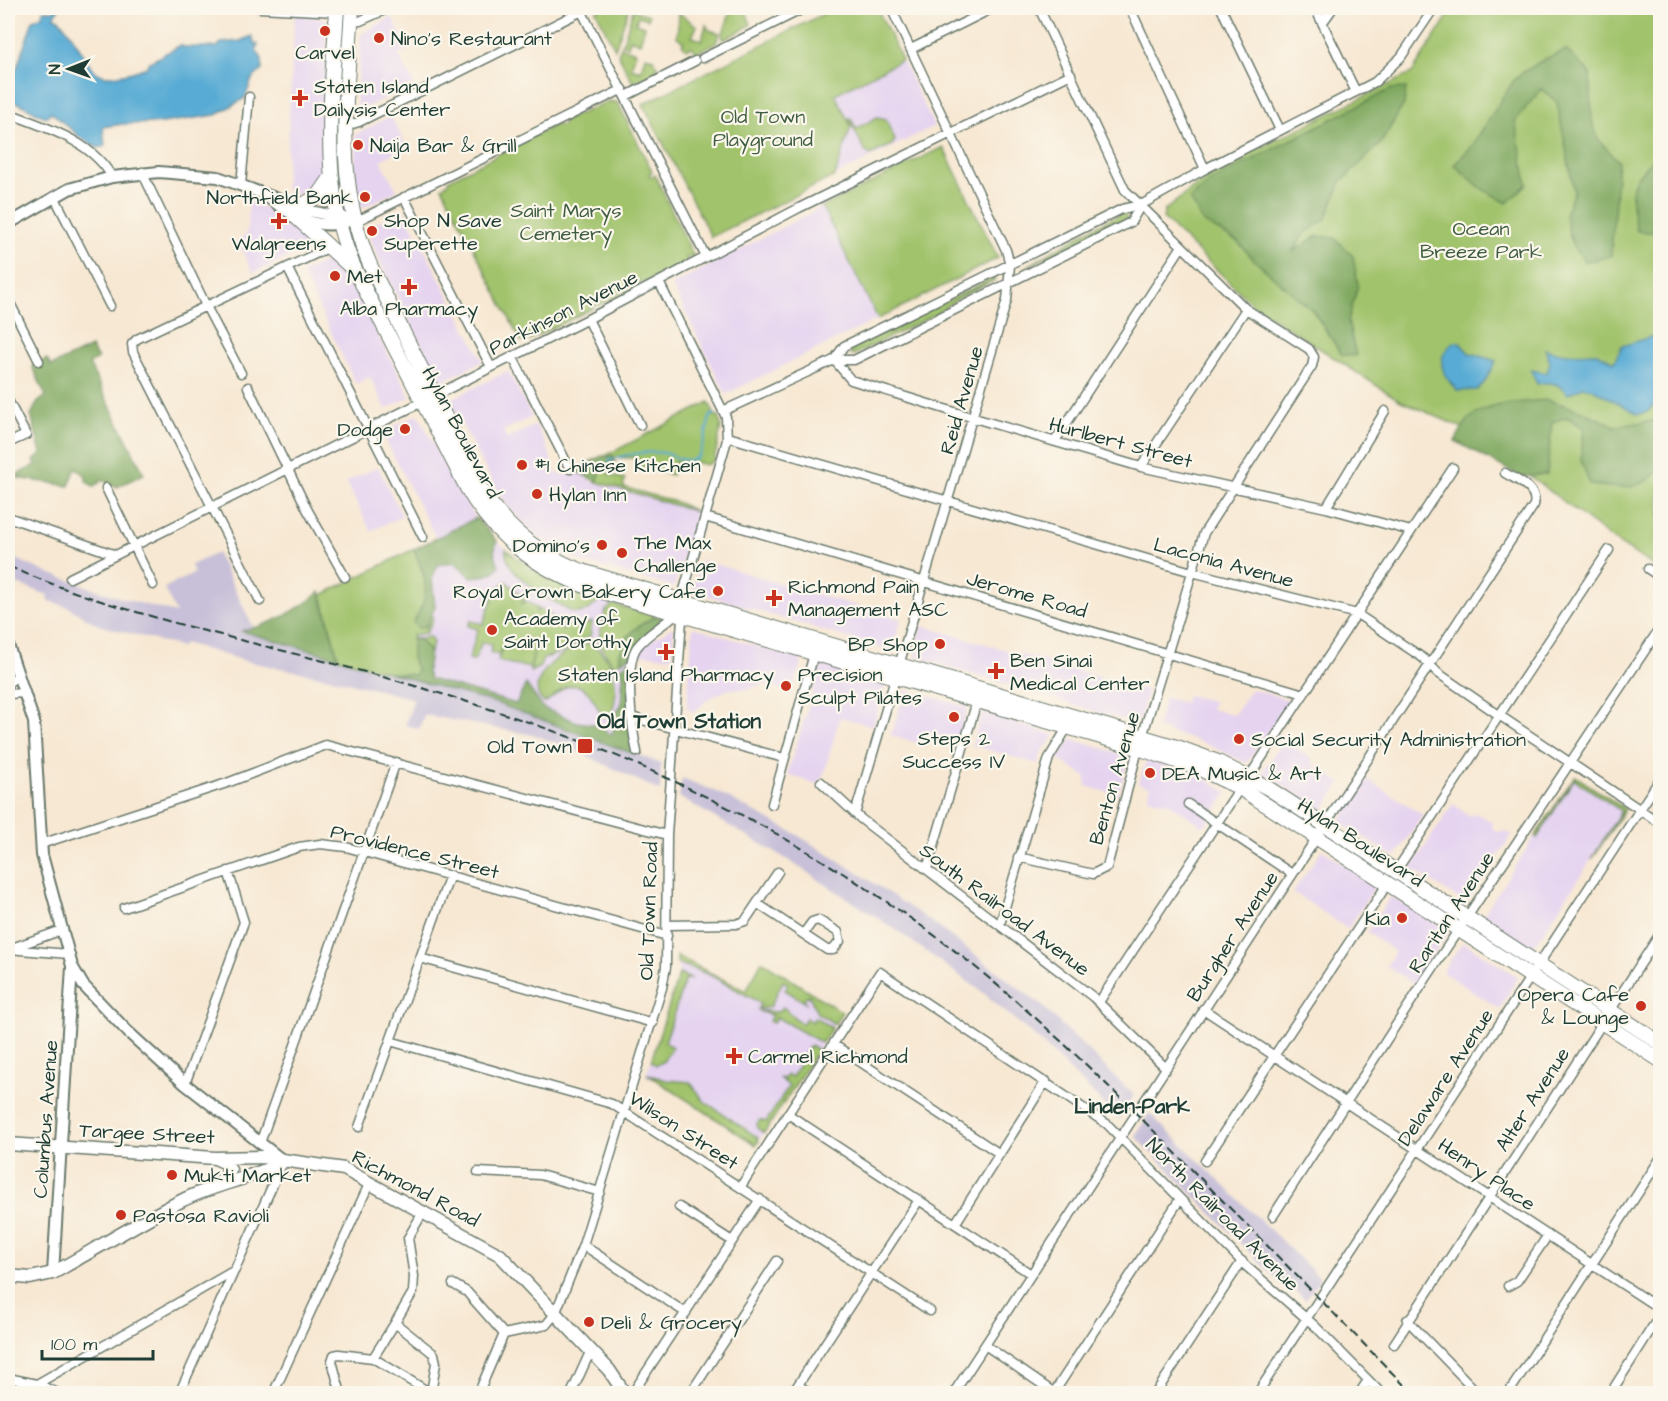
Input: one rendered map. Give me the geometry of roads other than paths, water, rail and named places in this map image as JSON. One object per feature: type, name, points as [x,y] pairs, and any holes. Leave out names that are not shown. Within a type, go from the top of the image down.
[{"type":"main road","name":"Hylan Boulevard","points":[[352,8],[345,126],[346,179],[353,220],[371,267],[473,500],[487,519],[512,545],[537,563],[573,582],[814,654],[898,670],[977,701],[1067,728],[1193,752],[1249,777],[1324,824],[1392,877],[1606,1016],[1660,1060]]},
{"type":"main road","name":"Hylan Boulevard","points":[[337,10],[330,179],[338,221],[357,274],[485,495],[504,520],[525,539],[550,556],[578,570],[683,600],[898,670],[1140,742],[1240,788],[1316,837],[1392,877]]},
{"type":"main road","points":[[330,179],[319,195],[297,211],[357,274]]},
{"type":"main road","name":"Hylan Boulevard","points":[[1606,1016],[1660,1043]]},
{"type":"main road","name":"Targee Street","points":[[8,1144],[215,1158],[244,1156],[283,1162]]},
{"type":"main road","points":[[215,1158],[226,1163],[230,1170],[215,1186]]},
{"type":"main road","points":[[8,1276],[30,1278],[53,1274],[181,1201],[215,1186],[262,1173],[283,1162]]},
{"type":"main road","name":"Richmond Road","points":[[283,1162],[344,1169],[500,1255],[609,1370],[625,1394]]},
{"type":"street","points":[[260,8],[337,10]]},
{"type":"street","points":[[352,22],[360,21],[389,8]]},
{"type":"street","points":[[8,224],[54,196],[112,177],[142,172],[198,174],[242,185],[323,225],[353,220],[699,60],[805,8]]},
{"type":"street","name":"Reid Avenue","points":[[855,814],[974,418],[1010,282],[1010,265],[1006,250],[891,8]]},
{"type":"street","points":[[911,49],[993,8]]},
{"type":"street","points":[[1039,8],[1125,190],[1246,309],[1141,467]]},
{"type":"street","points":[[1130,8],[1205,169]]},
{"type":"street","points":[[1221,8],[1280,130]]},
{"type":"street","points":[[1316,8],[1356,92]]},
{"type":"street","points":[[1323,22],[1333,8]]},
{"type":"street","points":[[834,360],[844,346],[1122,209],[1141,205],[1205,169],[1375,82],[1393,66],[1434,8]]},
{"type":"street","points":[[345,126],[359,122],[581,9],[706,257]]},
{"type":"street","name":"Parkinson Avenue","points":[[70,578],[113,554],[369,429],[950,133],[1071,74]]},
{"type":"street","points":[[242,185],[249,97]]},
{"type":"street","points":[[8,113],[64,135],[102,164],[112,177]]},
{"type":"street","points":[[142,172],[207,308],[242,373]]},
{"type":"street","points":[[54,196],[110,306]]},
{"type":"street","points":[[404,197],[491,367]]},
{"type":"street","points":[[723,411],[834,360],[854,360],[1131,222],[1141,205]]},
{"type":"street","points":[[1055,441],[1182,246]]},
{"type":"street","points":[[261,601],[133,352],[132,344],[137,339],[288,270],[330,248]]},
{"type":"street","points":[[288,270],[423,537]]},
{"type":"street","points":[[659,282],[723,411],[728,424],[728,437]]},
{"type":"street","points":[[8,299],[39,361]]},
{"type":"street","name":"Benton Avenue","points":[[1018,857],[1093,874],[1104,870],[1204,532],[1312,366],[1314,357],[1309,349],[1246,309]]},
{"type":"street","points":[[588,319],[640,425]]},
{"type":"street","points":[[512,356],[570,469]]},
{"type":"street","name":"Hurlbert Street","points":[[834,360],[850,380],[974,418],[1141,467],[1326,508],[1411,531]]},
{"type":"street","points":[[248,387],[345,577]]},
{"type":"street","points":[[8,399],[26,435],[8,443]]},
{"type":"street","points":[[1326,508],[1386,411]]},
{"type":"street","name":"Old Town Road","points":[[555,1314],[583,1245],[653,1023],[666,968],[667,835],[679,614],[728,437]]},
{"type":"street","name":"Laconia Avenue","points":[[728,437],[1192,572],[1357,614],[1500,716],[1660,823]]},
{"type":"street","points":[[1249,777],[1453,468]]},
{"type":"street","name":"Burgher Avenue","points":[[953,1394],[1534,505],[1535,496],[1531,489],[1505,473]]},
{"type":"street","points":[[106,488],[153,585]]},
{"type":"street","points":[[8,517],[113,554]]},
{"type":"street","name":"Jerome Road","points":[[705,517],[1304,694]]},
{"type":"street","points":[[1205,1161],[1609,550]]},
{"type":"street","points":[[1648,569],[1660,577]]},
{"type":"street","points":[[637,752],[631,717],[632,663],[635,650],[679,614]]},
{"type":"street","name":"Raritan Avenue","points":[[1272,1216],[1463,923],[1660,628]]},
{"type":"street","points":[[8,645],[26,693],[36,731],[41,844],[72,966],[83,985],[128,1032],[185,1084],[283,1162],[179,1394]]},
{"type":"street","points":[[772,804],[814,654]]},
{"type":"street","points":[[8,683],[19,675]]},
{"type":"street","points":[[8,694],[26,693]]},
{"type":"street","points":[[927,869],[977,701]]},
{"type":"street","points":[[631,717],[784,758]]},
{"type":"street","points":[[1000,924],[1049,758],[1067,728]]},
{"type":"street","points":[[41,844],[227,783],[326,745],[667,835]]},
{"type":"street","points":[[260,1143],[396,762]]},
{"type":"street","name":"Delaware Avenue","points":[[1257,1394],[1660,779]]},
{"type":"street","name":"South Railroad Avenue","points":[[821,782],[855,814],[1099,1002],[1165,1067]]},
{"type":"street","points":[[1099,1002],[1240,788]]},
{"type":"street","points":[[1188,804],[1292,874]]},
{"type":"street","name":"Providence Street","points":[[124,908],[311,844],[332,845],[450,875],[667,936]]},
{"type":"street","points":[[185,1084],[244,922],[228,871]]},
{"type":"street","points":[[667,925],[736,924],[748,919],[778,872]]},
{"type":"street","points":[[359,1127],[450,875]]},
{"type":"street","points":[[758,904],[804,933]]},
{"type":"street","points":[[8,949],[62,930]]},
{"type":"street","name":"Alter Avenue","points":[[1394,1344],[1407,1320],[1660,934]]},
{"type":"street","points":[[8,949],[69,954]]},
{"type":"street","points":[[420,958],[653,1023]]},
{"type":"street","name":"Columbus Avenue","points":[[53,1274],[72,966]]},
{"type":"street","name":"North Railroad Avenue","points":[[833,1044],[879,972],[1091,1111],[1120,1136],[1242,1261],[1307,1319],[1382,1394]]},
{"type":"street","name":"Henry Place","points":[[1203,1009],[1660,1309]]},
{"type":"street","name":"Wilson Street","points":[[390,1041],[612,1104],[930,1311]]},
{"type":"street","points":[[741,1186],[833,1044],[1000,1154]]},
{"type":"street","points":[[955,1224],[1046,1081]]},
{"type":"street","points":[[788,1114],[1031,1274]]},
{"type":"street","points":[[1508,1394],[1660,1159]]},
{"type":"street","points":[[478,1172],[540,1175],[600,1192]]},
{"type":"street","points":[[273,1394],[370,1182]]},
{"type":"street","points":[[632,1394],[760,1199]]},
{"type":"street","points":[[985,1345],[1055,1393],[1180,1199]]},
{"type":"street","points":[[792,1394],[919,1200]]},
{"type":"street","points":[[679,1207],[732,1241]]},
{"type":"street","points":[[373,1358],[413,1292],[414,1276],[408,1238],[422,1214]]},
{"type":"street","points":[[1508,1286],[1517,1281],[1548,1235]]},
{"type":"street","points":[[583,1245],[686,1313]]},
{"type":"street","points":[[1155,1394],[1242,1261]]},
{"type":"street","points":[[690,1394],[777,1262]]},
{"type":"street","points":[[37,1384],[234,1270]]},
{"type":"street","points":[[453,1284],[467,1292],[504,1334]]},
{"type":"street","points":[[504,1334],[546,1325],[555,1314]]},
{"type":"street","points":[[1610,1394],[1660,1315]]},
{"type":"street","points":[[1407,1320],[1479,1394]]},
{"type":"street","points":[[341,1394],[332,1357],[339,1354],[373,1358],[431,1393],[436,1363],[434,1354],[395,1323]]},
{"type":"street","points":[[478,1394],[504,1334]]},
{"type":"street","points":[[571,1394],[591,1350]]},
{"type":"street","points":[[8,1378],[37,1384],[60,1394]]},
{"type":"street","points":[[1359,1394],[1368,1380]]},
{"type":"street","points":[[798,1385],[811,1394]]},
{"type":"water","points":[[59,8],[54,17],[67,29],[89,64],[103,75],[113,76],[147,67],[148,63],[181,45],[183,47],[217,47],[221,43],[240,41],[252,36],[255,44],[258,44],[256,50],[262,59],[262,70],[252,79],[245,98],[216,115],[162,123],[103,127],[105,146],[98,148],[81,138],[51,112],[46,117],[11,101],[8,94],[33,20],[42,16],[43,10],[53,11]]},
{"type":"water","points":[[1660,334],[1660,399],[1647,412],[1638,414],[1591,388],[1583,387],[1568,394],[1554,384],[1537,384],[1531,370],[1547,373],[1550,362],[1545,349],[1564,354],[1597,353],[1614,362],[1622,346]]},
{"type":"water","points":[[1455,342],[1460,343],[1469,353],[1496,361],[1484,383],[1477,390],[1458,391],[1444,373],[1442,360],[1444,354]]},
{"type":"waterway","points":[[609,461],[650,452],[664,453],[685,460],[694,459],[701,450],[710,416],[715,414]]},
{"type":"railway","points":[[8,566],[74,592],[142,614],[401,682],[482,706],[561,734],[690,789],[820,859],[942,941],[1044,1025],[1139,1116],[1413,1394]]},
{"type":"place","name":"Carvel","points":[[325,31]]},
{"type":"place","name":"Nino's Restaurant","points":[[379,38]]},
{"type":"place","name":"Staten Island Dailysis Center","points":[[300,98]]},
{"type":"place","name":"Naija Bar & Grill","points":[[358,145]]},
{"type":"place","name":"Northfield Bank","points":[[365,197]]},
{"type":"place","name":"Walgreens","points":[[279,221]]},
{"type":"place","name":"Shop N Save Superette","points":[[372,231]]},
{"type":"place","name":"Met","points":[[335,276]]},
{"type":"place","name":"Alba Pharmacy","points":[[409,287]]},
{"type":"place","name":"Dodge","points":[[405,429]]},
{"type":"place","name":"#1 Chinese Kitchen","points":[[522,465]]},
{"type":"place","name":"Hylan Inn","points":[[537,494]]},
{"type":"place","name":"Domino's","points":[[602,545]]},
{"type":"place","name":"The Max Challenge","points":[[622,553]]},
{"type":"place","name":"Royal Crown Bakery Cafe","points":[[718,591]]},
{"type":"place","name":"Richmond Pain Management ASC","points":[[774,598]]},
{"type":"place","name":"Academy of Saint Dorothy","points":[[492,630]]},
{"type":"place","name":"BP Shop","points":[[940,644]]},
{"type":"place","name":"Staten Island Pharmacy","points":[[666,652]]},
{"type":"place","name":"Ben Sinai Medical Center","points":[[996,671]]},
{"type":"place","name":"Precision Sculpt Pilates","points":[[786,686]]},
{"type":"place","name":"Steps 2 Success IV","points":[[954,717]]},
{"type":"place","name":"Social Security Administration","points":[[1239,739]]},
{"type":"place","name":"Old Town","points":[[585,746]]},
{"type":"place","name":"DEA Music & Art","points":[[1150,773]]},
{"type":"place","name":"Kia","points":[[1402,918]]},
{"type":"place","name":"Opera Cafe & Lounge","points":[[1641,1006]]},
{"type":"place","name":"Carmel Richmond","points":[[734,1056]]},
{"type":"place","name":"Mukti Market","points":[[172,1175]]},
{"type":"place","name":"Pastosa Ravioli","points":[[121,1215]]},
{"type":"place","name":"Deli & Grocery","points":[[589,1322]]},
{"type":"district","name":"Old Town Station","points":[[679,721]]},
{"type":"district","name":"Linden-Park","points":[[1132,1106]]},
{"type":"park label","name":"Old Town Playground","points":[[763,128]]},
{"type":"park label","name":"Saint Marys Cemetery","points":[[566,222]]},
{"type":"park label","name":"Ocean Breeze Park","points":[[1481,240]]}]
